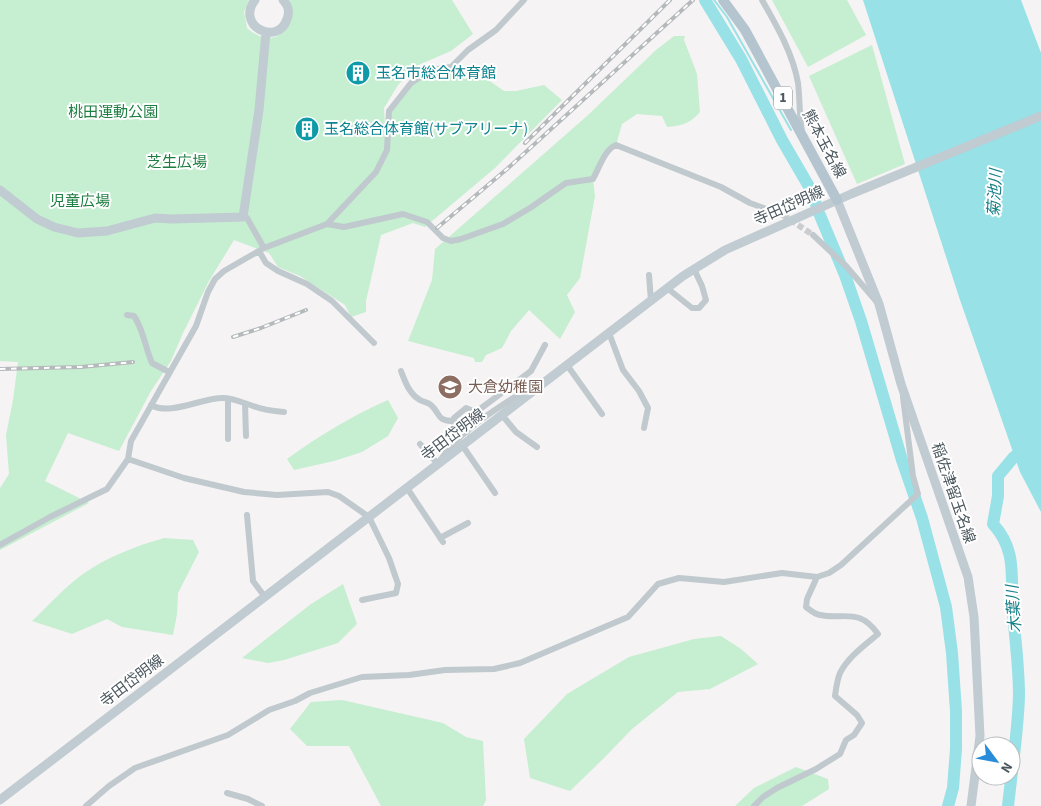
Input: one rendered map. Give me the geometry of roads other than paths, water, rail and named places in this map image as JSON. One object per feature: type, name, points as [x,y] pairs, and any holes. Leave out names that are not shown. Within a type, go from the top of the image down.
[{"type":"main road","points":[[255,0],[250,10],[252,22],[255,27],[266,32],[278,30],[287,21],[288,9],[283,0]]},
{"type":"main road","name":"熊本玉名線","points":[[723,0],[744,30],[838,200]]},
{"type":"main road","points":[[0,190],[36,219],[54,227],[78,233],[107,231],[155,218],[242,218],[259,110],[266,32]]},
{"type":"main road","name":"寺田岱明線","points":[[0,800],[694,269],[725,250],[850,194],[1041,116]]},
{"type":"main road","name":"稲佐津留玉名線","points":[[838,200],[879,304],[901,384],[968,577],[974,617],[980,736],[971,806]]},
{"type":"street","points":[[0,545],[50,517],[107,489],[128,459],[131,441],[196,326],[208,292],[215,279],[224,271],[262,249],[327,224],[376,172],[387,150],[390,111],[411,83],[430,70],[451,67],[468,50],[503,24],[524,0]]},
{"type":"street","points":[[762,0],[794,67],[798,84],[802,134]]},
{"type":"street","points":[[327,224],[344,227],[403,214],[428,222],[443,238],[451,241],[461,239],[503,224],[566,183],[593,179],[606,154],[616,144],[721,187],[750,203],[783,215]]},
{"type":"street","points":[[242,218],[247,218],[262,249],[266,263],[278,271],[307,284],[332,301],[374,344]]},
{"type":"street","points":[[813,235],[846,266],[879,304]]},
{"type":"street","points":[[667,288],[692,308],[699,308],[706,300],[694,269]]},
{"type":"street","points":[[649,275],[651,301]]},
{"type":"street","points":[[127,315],[134,316],[143,331],[147,351],[152,363],[169,372]]},
{"type":"street","points":[[609,333],[623,370],[639,391],[648,408],[644,428]]},
{"type":"street","points":[[476,412],[531,371],[545,345]]},
{"type":"street","points":[[567,365],[602,414]]},
{"type":"street","points":[[401,371],[408,389],[418,399],[430,404],[438,416],[446,421],[454,421]]},
{"type":"street","points":[[420,444],[438,464],[443,455],[478,423],[528,388],[544,382]]},
{"type":"street","points":[[86,806],[135,768],[228,734],[269,710],[295,701],[310,693],[362,677],[445,670],[494,669],[520,663],[628,617],[658,584],[679,578],[724,582],[782,573],[817,577],[829,573],[841,565],[918,494],[913,476],[901,384]]},
{"type":"street","points":[[151,405],[166,410],[207,400],[228,399],[268,411],[284,412]]},
{"type":"street","points":[[228,399],[228,439]]},
{"type":"street","points":[[245,404],[246,436]]},
{"type":"street","points":[[454,421],[454,418],[466,408],[476,412]]},
{"type":"street","points":[[476,412],[478,423]]},
{"type":"street","points":[[502,415],[516,432],[537,447]]},
{"type":"street","points":[[454,421],[454,424],[467,432]]},
{"type":"street","points":[[462,445],[495,493]]},
{"type":"street","points":[[128,459],[184,478],[244,492],[277,495],[328,492],[338,496],[369,517],[389,558],[398,584],[396,593],[362,600]]},
{"type":"street","points":[[407,488],[441,540],[468,523]]},
{"type":"street","points":[[247,515],[253,581],[265,597]]},
{"type":"street","points":[[754,806],[763,797],[777,788],[816,769],[840,754],[846,740],[854,735],[862,723],[857,715],[835,696],[837,682],[850,659],[878,634],[872,625],[850,615],[820,615],[806,607],[807,599],[817,577]]},
{"type":"street","points":[[226,793],[248,799],[261,806]]},
{"type":"water","name":"菊池川","points":[[863,0],[1021,0],[1041,53],[1041,512],[1020,472],[960,300]]},
{"type":"waterway","points":[[705,0],[741,59],[782,140],[811,190],[861,321],[902,460],[922,518],[946,607],[952,653],[956,711],[956,749],[953,788],[948,806]]},
{"type":"waterway","points":[[714,0],[727,17],[791,130]]},
{"type":"waterway","name":"木葉川","points":[[1008,806],[1017,723],[1018,674],[1010,555],[1001,534],[993,524],[998,496],[998,476],[1013,458],[1041,435]]},
{"type":"tunnel","points":[[783,215],[813,235]]},
{"type":"railway","points":[[525,143],[670,0]]},
{"type":"railway","points":[[437,228],[507,169],[693,0]]},
{"type":"railway","points":[[233,337],[306,310]]},
{"type":"railway","points":[[0,369],[81,367],[133,362]]},
{"type":"place","name":"玉名市総合体育館","points":[[358,73]]},
{"type":"place","name":"玉名総合体育館(サブアリーナ)","points":[[307,129]]},
{"type":"place","name":"大倉幼稚園","points":[[450,387]]},
{"type":"park label","name":"桃田運動公園","points":[[113,112]]},
{"type":"park label","name":"芝生広場","points":[[177,162]]},
{"type":"park label","name":"児童広場","points":[[80,201]]}]
